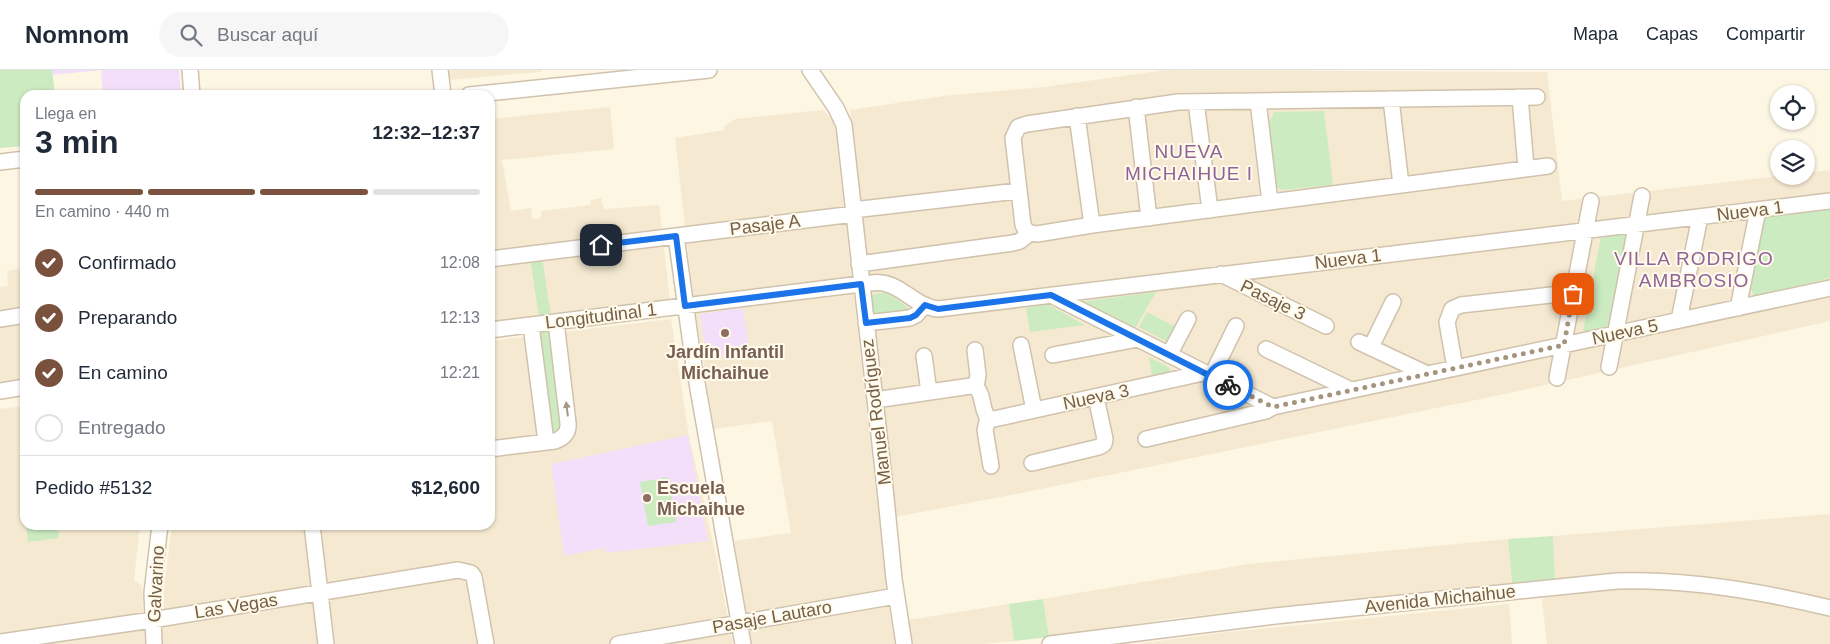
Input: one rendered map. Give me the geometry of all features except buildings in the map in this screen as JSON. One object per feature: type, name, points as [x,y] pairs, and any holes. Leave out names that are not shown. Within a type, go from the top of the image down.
[{"type":"street","points":[[190,70],[192,90]]},
{"type":"street","points":[[440,70],[442,90]]},
{"type":"street","points":[[495,91],[599,76],[709,70]]},
{"type":"street","name":"Manuel Rodríguez","points":[[810,70],[836,108],[844,125],[859,264],[867,284],[866,323],[896,596],[904,644]]},
{"type":"street","points":[[1520,97],[1526,168]]},
{"type":"street","points":[[1537,97],[1178,102],[1027,124],[1018,127],[1013,138],[1023,225],[1030,233],[1037,234],[1092,225],[1548,166]]},
{"type":"street","points":[[1391,99],[1401,185]]},
{"type":"street","points":[[1258,101],[1270,202]]},
{"type":"street","points":[[1196,102],[1210,210]]},
{"type":"street","points":[[1136,107],[1149,218]]},
{"type":"street","points":[[1077,116],[1092,225]]},
{"type":"street","points":[[0,162],[20,160]]},
{"type":"street","name":"Pasaje A","points":[[495,258],[1018,191]]},
{"type":"street","points":[[1609,367],[1642,196]]},
{"type":"street","points":[[1557,378],[1591,201]]},
{"type":"street","name":"Nueva 1","points":[[867,284],[886,283],[925,305],[938,309],[1830,202]]},
{"type":"street","points":[[1738,308],[1758,210]]},
{"type":"street","points":[[1679,320],[1700,217]]},
{"type":"street","points":[[859,264],[1013,243],[1020,241],[1030,233]]},
{"type":"street","points":[[676,236],[695,376],[743,644]]},
{"type":"street","name":"Pasaje 3","points":[[1221,274],[1326,326]]},
{"type":"street","name":"Longitudinal 1","points":[[495,329],[867,284]]},
{"type":"street","name":"Nueva 5","points":[[1146,439],[1266,411],[1273,407],[1830,288]]},
{"type":"street","points":[[1455,368],[1447,322],[1452,309],[1461,305],[1573,294]]},
{"type":"street","points":[[1051,295],[1273,407]]},
{"type":"street","points":[[1393,302],[1365,345],[1427,374]]},
{"type":"street","points":[[866,323],[910,318],[916,315],[925,305]]},
{"type":"street","points":[[0,318],[20,316]]},
{"type":"street","points":[[1169,355],[1188,319]]},
{"type":"street","points":[[495,448],[546,442],[562,438],[568,427],[556,322]]},
{"type":"street","points":[[531,325],[546,442]]},
{"type":"street","points":[[1207,374],[1236,326]]},
{"type":"street","points":[[1054,355],[1138,339]]},
{"type":"street","points":[[1021,345],[1034,410]]},
{"type":"street","points":[[1266,349],[1351,390]]},
{"type":"street","points":[[975,350],[978,375],[976,387]]},
{"type":"street","points":[[924,356],[929,392]]},
{"type":"street","name":"Nueva 3","points":[[988,418],[994,419],[1207,374]]},
{"type":"street","points":[[875,400],[971,386],[976,387],[980,391],[985,414],[988,418],[985,430],[991,466]]},
{"type":"street","points":[[0,391],[20,389]]},
{"type":"street","points":[[1032,463],[1104,444],[1105,439],[1096,397]]},
{"type":"street","name":"Galvarino","points":[[154,644],[152,592],[159,530]]},
{"type":"street","points":[[313,530],[326,644]]},
{"type":"street","name":"Las Vegas","points":[[0,642],[152,620],[458,570],[472,573],[474,577],[486,644]]},
{"type":"street","name":"Avenida Michaihue","points":[[1050,644],[1284,615],[1617,581],[1698,584],[1830,608]]},
{"type":"street","name":"Pasaje Lautaro","points":[[618,644],[896,596]]},
{"type":"shaded area","points":[[52,70],[101,70],[53,75]]},
{"type":"shaded area","points":[[101,70],[179,70],[181,90],[103,90]]},
{"type":"shaded area","points":[[447,70],[541,70],[541,72],[449,80]]},
{"type":"shaded area","points":[[1166,70],[1547,72],[1562,201],[1770,177],[1770,185],[1815,185],[1815,172],[1830,170],[1830,321],[1505,394],[895,517],[850,110],[944,96],[1044,87]]},
{"type":"shaded area","points":[[610,107],[614,149],[502,160],[511,211],[531,208],[532,219],[541,218],[541,211],[591,205],[591,200],[601,198],[604,209],[659,205],[670,301],[495,322],[495,118]]},
{"type":"shaded area","points":[[823,110],[834,121],[887,599],[895,644],[752,644],[734,541],[791,533],[772,421],[714,429],[693,296],[675,138],[724,130],[724,126],[736,119]]},
{"type":"shaded area","points":[[20,268],[20,380],[0,383],[0,287],[8,286],[7,271]]},
{"type":"shaded area","name":"Jardín Infantil Michaihue","points":[[743,308],[750,351],[707,358],[700,314]]},
{"type":"shaded area","points":[[671,319],[689,436],[716,556],[733,644],[162,644],[161,628],[164,611],[164,590],[171,530],[495,530],[495,340]]},
{"type":"shaded area","points":[[20,407],[20,530],[139,530],[134,580],[142,586],[143,613],[131,615],[126,619],[0,638],[0,409]]},
{"type":"shaded area","name":"Escuela Michaihue","points":[[688,435],[708,541],[606,553],[604,548],[564,556],[551,464]]},
{"type":"shaded area","points":[[1830,514],[1830,644],[1547,644],[1542,601],[1555,579],[1553,536]]},
{"type":"shaded area","points":[[1508,539],[1512,583],[1175,618],[1049,637],[1043,599],[1249,564]]},
{"type":"shaded area","points":[[1009,604],[1014,641],[984,644],[912,644],[908,620]]},
{"type":"shaded area","points":[[1509,604],[1512,644],[1136,644],[1220,633]]},
{"type":"shaded area","points":[[144,629],[145,644],[43,644],[67,639]]},
{"type":"green space","points":[[0,70],[52,70],[54,90],[20,90],[20,146],[0,148]]},
{"type":"green space","points":[[1324,111],[1333,185],[1282,190],[1276,186],[1269,124],[1274,112]]},
{"type":"green space","points":[[1830,209],[1830,278],[1754,296],[1751,288],[1763,221],[1766,215]]},
{"type":"green space","points":[[1627,230],[1629,234],[1610,327],[1607,331],[1584,336],[1583,332],[1601,236]]},
{"type":"green space","points":[[542,257],[551,316],[539,317],[530,258]]},
{"type":"green space","points":[[887,292],[911,310],[909,314],[874,319],[871,295]]},
{"type":"green space","points":[[1156,292],[1134,330],[1080,302]]},
{"type":"green space","points":[[1047,304],[1085,325],[1030,332],[1026,308]]},
{"type":"green space","points":[[1147,312],[1176,327],[1168,342],[1139,327]]},
{"type":"green space","points":[[552,330],[562,431],[555,433],[549,428],[537,332]]},
{"type":"green space","points":[[1149,357],[1170,368],[1169,372],[1152,376]]},
{"type":"green space","points":[[668,477],[676,522],[648,526],[640,482]]},
{"type":"green space","points":[[27,530],[58,530],[59,538],[28,542]]},
{"type":"green space","points":[[1553,536],[1555,579],[1512,583],[1508,539]]},
{"type":"green space","points":[[1043,599],[1049,637],[1014,641],[1009,604]]},
{"type":"way so far","points":[[1228,385],[1273,407],[1564,345],[1573,294]]},
{"type":"place","name":"Jardín Infantil Michaihue","points":[[725,333]]},
{"type":"place","name":"Escuela Michaihue","points":[[647,498]]},
{"type":"district","name":"NUEVA MICHAIHUE I","points":[[1189,162]]},
{"type":"district","name":"VILLA RODRIGO AMBROSIO","points":[[1694,269]]},
{"type":"route","points":[[601,245],[676,236],[685,306],[861,284],[866,323],[910,318],[916,315],[925,305],[938,309],[1051,295],[1228,385]]}]
